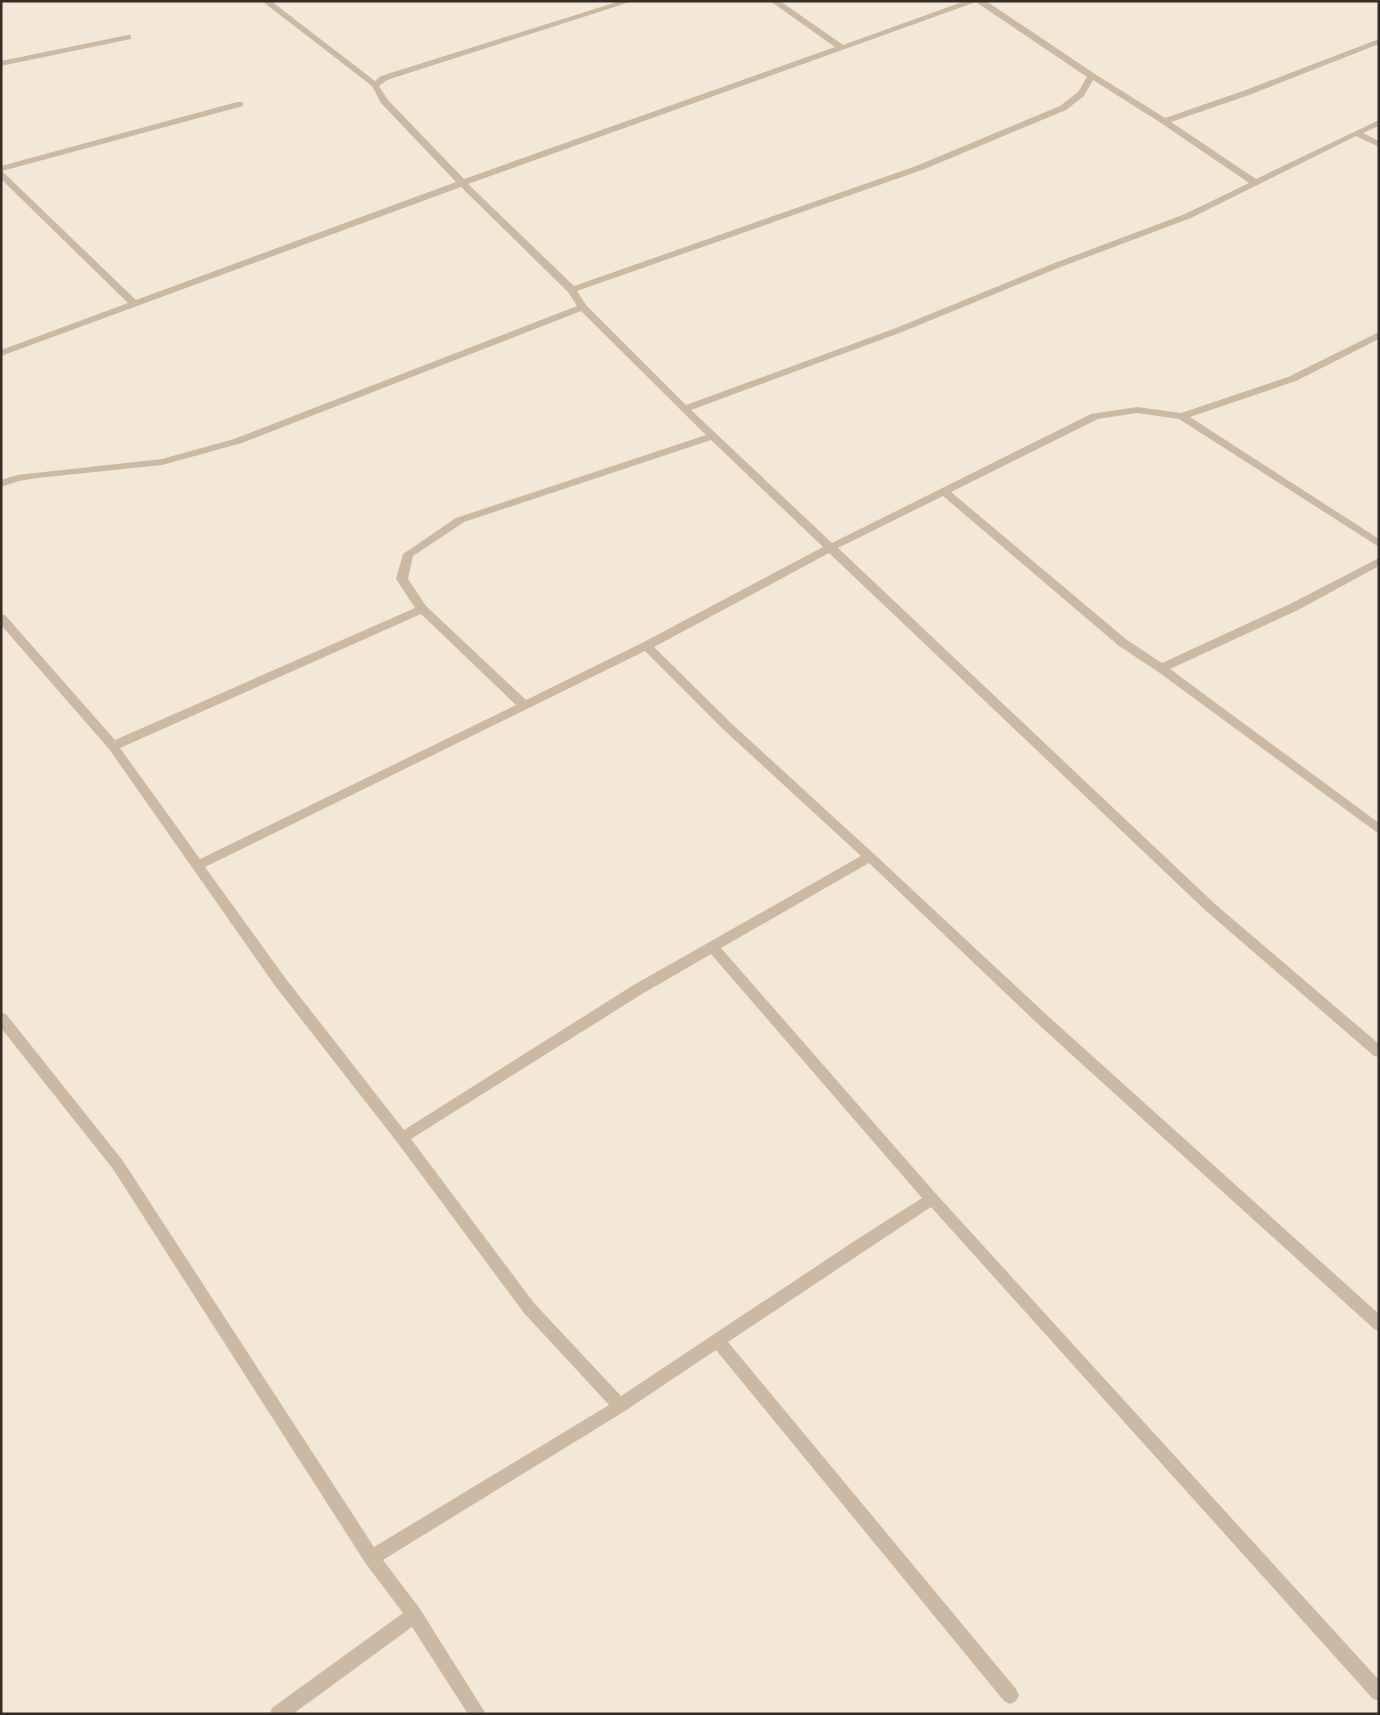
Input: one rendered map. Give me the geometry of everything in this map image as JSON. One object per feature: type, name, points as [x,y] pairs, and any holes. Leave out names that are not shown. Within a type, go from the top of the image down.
[{"type":"street","points":[[267,3],[278,1]]},
{"type":"street","points":[[374,85],[392,75],[629,1]]},
{"type":"street","points":[[774,1],[842,48]]},
{"type":"street","points":[[1,353],[462,183],[973,1]]},
{"type":"street","points":[[980,1],[1092,76],[1164,120],[1254,182]]},
{"type":"street","points":[[267,3],[374,85],[384,101],[462,183],[572,290],[582,307],[684,410],[714,436],[1210,907],[1379,1052]]},
{"type":"street","points":[[1,64],[128,37]]},
{"type":"street","points":[[1164,120],[1246,93],[1379,41]]},
{"type":"street","points":[[572,290],[919,168],[1064,108],[1081,94],[1092,76]]},
{"type":"street","points":[[1,169],[240,104]]},
{"type":"street","points":[[684,410],[899,330],[1055,266],[1188,216],[1379,122]]},
{"type":"street","points":[[1356,133],[1379,144]]},
{"type":"street","points":[[1,174],[5,184],[135,304]]},
{"type":"street","points":[[1,484],[17,478],[37,475],[162,462],[229,444],[582,307]]},
{"type":"street","points":[[1182,416],[1292,379],[1379,335]]},
{"type":"street","points":[[198,865],[646,646],[830,548],[1095,416],[1137,410],[1182,416],[1379,544]]},
{"type":"street","points":[[524,706],[422,609],[402,579],[408,554],[460,520],[714,436]]},
{"type":"street","points":[[943,491],[1123,643],[1160,668],[1379,830]]},
{"type":"street","points":[[1160,668],[1294,607],[1379,561]]},
{"type":"street","points":[[113,746],[422,609]]},
{"type":"street","points":[[1,618],[113,746],[281,983],[402,1138],[529,1308],[620,1406]]},
{"type":"street","points":[[646,646],[784,779],[1044,1021],[1379,1324]]},
{"type":"street","points":[[402,1138],[637,990],[870,857]]},
{"type":"street","points":[[713,947],[932,1200],[1379,1693]]},
{"type":"street","points":[[1,1018],[118,1165],[372,1558],[414,1615],[478,1714]]},
{"type":"street","points":[[372,1558],[620,1406],[858,1246],[932,1200]]},
{"type":"street","points":[[717,1340],[1010,1694]]},
{"type":"street","points":[[278,1714],[414,1615]]}]
